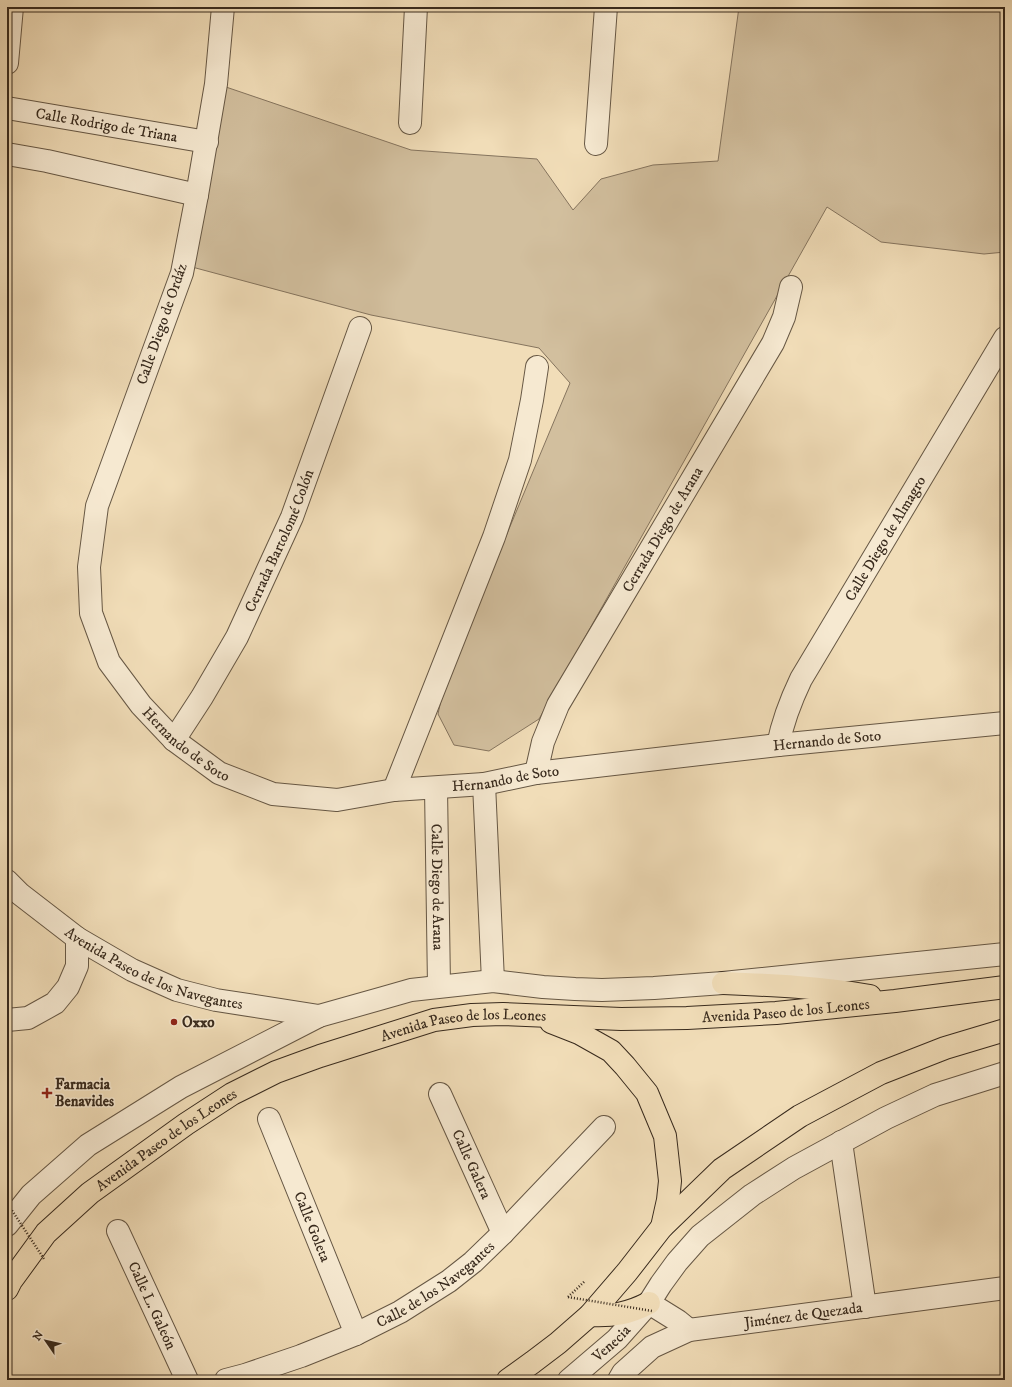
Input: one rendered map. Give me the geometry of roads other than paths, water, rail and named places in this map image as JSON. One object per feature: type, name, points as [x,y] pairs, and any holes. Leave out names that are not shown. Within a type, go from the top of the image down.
[{"type":"main road","points":[[723,983],[815,988],[895,1001]]},
{"type":"main road","name":"Avenida Paseo de los Leones","points":[[7,1289],[11,1281],[46,1233],[90,1193],[186,1124],[232,1094],[276,1072],[320,1056],[434,1020],[472,1015],[503,1014],[621,1019],[687,1018],[776,1013],[895,1001],[1005,987]]},
{"type":"main road","points":[[536,1016],[579,1033],[611,1051],[647,1093],[665,1136],[666,1143],[670,1181],[668,1200],[662,1227]]},
{"type":"main road","points":[[508,1380],[546,1352],[590,1314],[627,1272],[662,1227],[722,1169],[800,1116],[881,1073],[944,1048],[1005,1030]]},
{"type":"main road","points":[[590,1314],[620,1314],[640,1308],[651,1307]]},
{"type":"street","points":[[7,63],[12,7]]},
{"type":"street","name":"Calle Diego de Ordáz","points":[[91,613],[89,567],[97,506],[182,273],[198,195],[216,84],[223,7]]},
{"type":"street","points":[[410,123],[416,7]]},
{"type":"street","points":[[596,144],[606,7]]},
{"type":"street","name":"Calle Rodrigo de Triana","points":[[7,108],[207,142]]},
{"type":"street","points":[[7,154],[47,161],[198,195]]},
{"type":"street","name":"Cerrada Diego de Arana","points":[[536,773],[544,742],[558,705],[773,343],[784,317],[791,288]]},
{"type":"street","name":"Cerrada Bartolomé Colón","points":[[174,740],[202,697],[237,637],[292,517],[360,328]]},
{"type":"street","name":"Calle Diego de Almagro","points":[[778,744],[783,720],[801,680],[1005,338]]},
{"type":"street","points":[[394,790],[496,530],[520,460],[537,367]]},
{"type":"street","name":"Hernando de Soto","points":[[91,613],[109,662],[141,705],[174,740],[219,773],[273,794],[337,800],[394,790],[484,784],[536,773],[778,744],[1005,724]]},
{"type":"street","points":[[484,784],[492,981]]},
{"type":"street","name":"Calle Diego de Arana","points":[[436,788],[439,986]]},
{"type":"street","name":"Avenida Paseo de los Navegantes","points":[[7,881],[20,894],[77,938],[132,970],[177,990],[216,1000],[320,1016]]},
{"type":"street","points":[[7,1020],[28,1018],[55,1003],[68,987],[77,966],[77,938]]},
{"type":"street","points":[[7,1225],[31,1194],[88,1145],[181,1088],[320,1016],[411,990],[492,981],[543,987],[602,990],[654,988],[723,983],[1005,954]]},
{"type":"street","name":"Venecia","points":[[569,1380],[651,1307],[661,1284],[687,1249],[700,1236],[752,1196],[794,1168],[886,1118],[936,1095],[1005,1072]]},
{"type":"street","name":"Calle Galera","points":[[440,1094],[503,1233]]},
{"type":"street","name":"Calle Goleta","points":[[269,1119],[356,1334]]},
{"type":"street","name":"Calle de los Navegantes","points":[[226,1380],[259,1370],[356,1334],[400,1312],[449,1281],[473,1262],[503,1233],[604,1127]]},
{"type":"street","points":[[841,1142],[865,1307]]},
{"type":"street","name":"Calle L. Galeón","points":[[118,1231],[187,1380]]},
{"type":"street","name":"Jiménez de Quezada","points":[[618,1380],[623,1372],[652,1347],[689,1330],[1005,1288]]},
{"type":"street","points":[[651,1307],[667,1313],[689,1330]]},
{"type":"place","name":"Oxxo","points":[[174,1022]]},
{"type":"place","name":"Farmacia Benavides","points":[[47,1093]]}]
